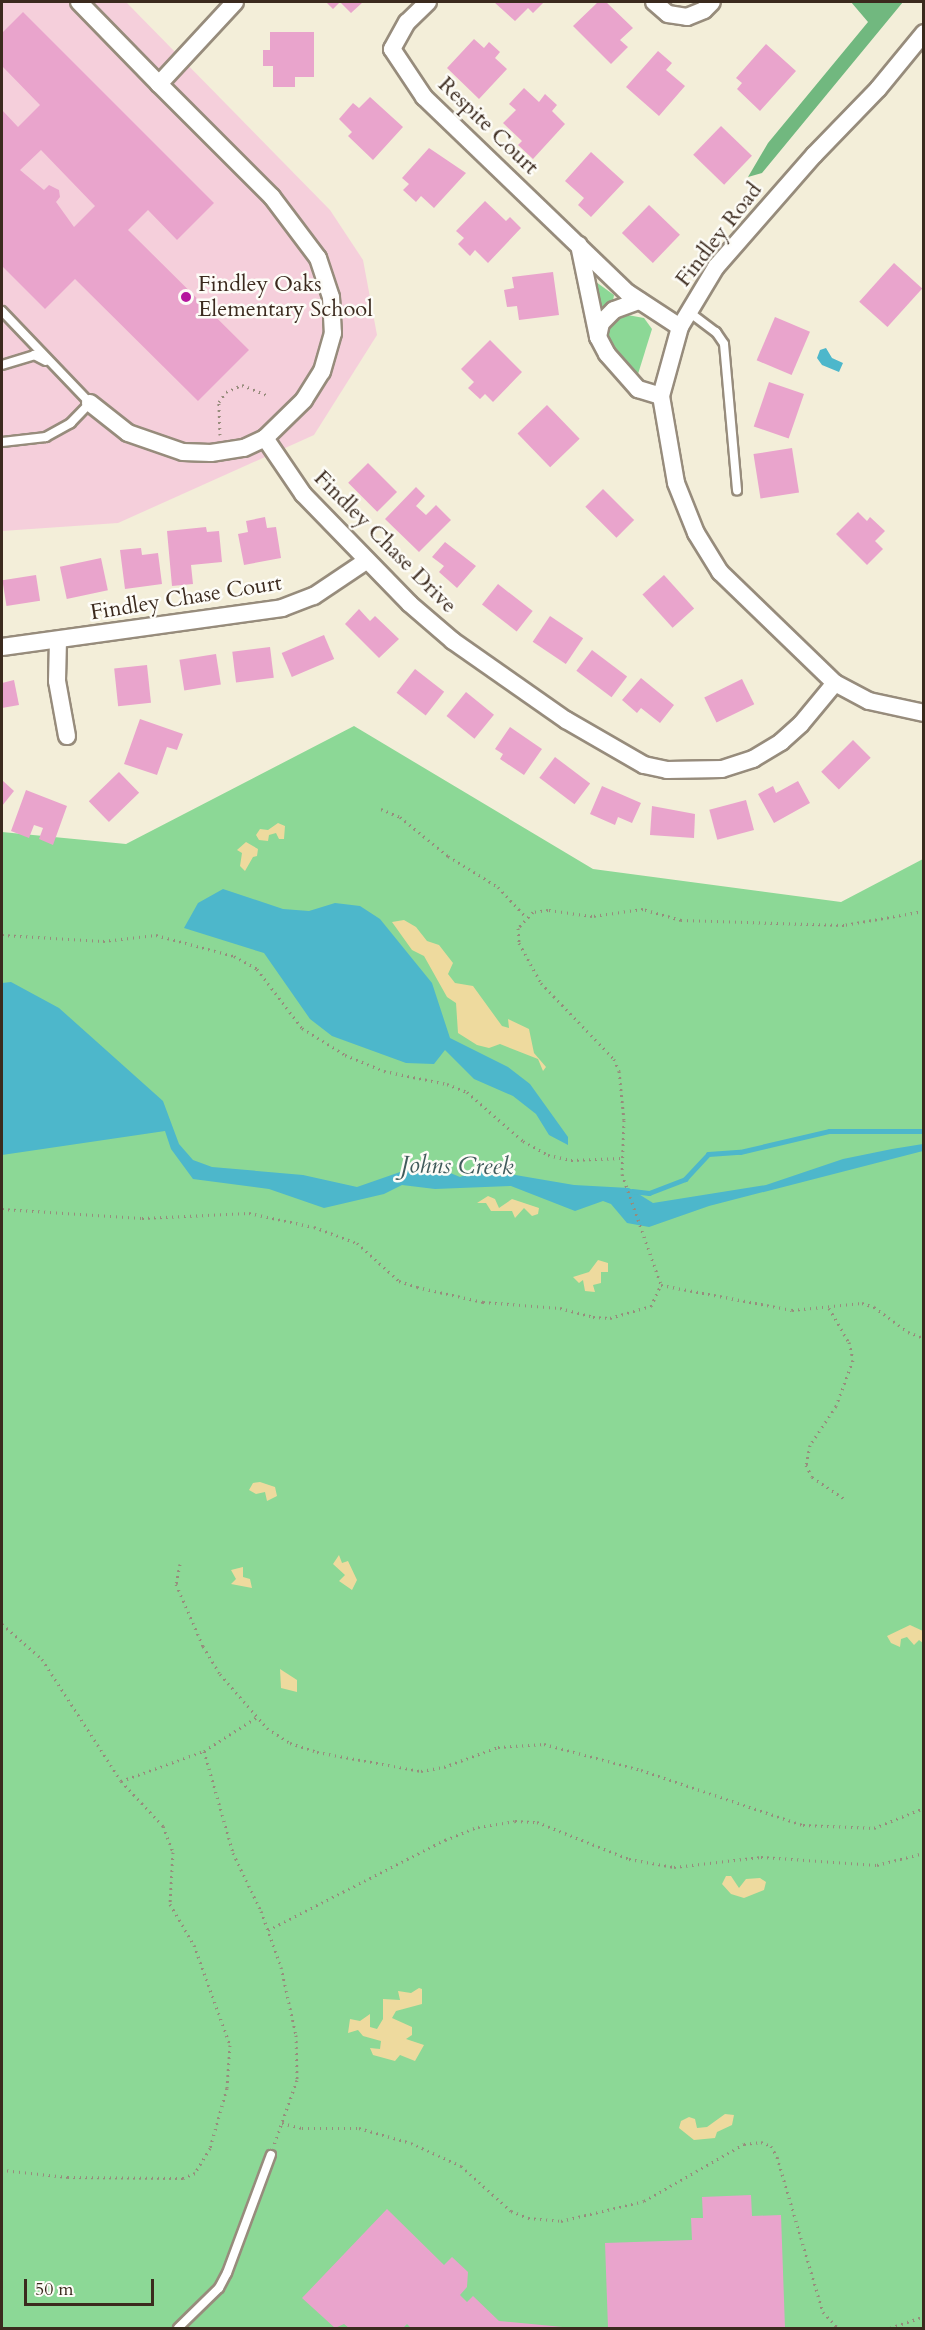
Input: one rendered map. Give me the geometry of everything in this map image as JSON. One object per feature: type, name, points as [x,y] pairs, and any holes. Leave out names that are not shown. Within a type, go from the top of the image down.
[{"type":"street","points":[[80,2],[272,197],[303,232],[318,258],[331,297],[333,333],[322,371],[298,408],[265,438],[222,452],[183,452],[158,446],[128,433],[90,403]]},
{"type":"street","points":[[159,84],[236,2]]},
{"type":"street","name":"Respite Court","points":[[428,2],[407,22],[392,49],[424,98],[639,301],[680,327]]},
{"type":"street","points":[[654,2],[668,14],[687,17],[704,10],[712,2]]},
{"type":"street","name":"Findley Road","points":[[924,33],[878,89],[814,155],[722,260],[680,327],[661,396],[676,483],[696,533],[720,572],[835,683],[869,701],[924,713]]},
{"type":"street","points":[[579,245],[598,337],[607,354],[638,389],[661,396]]},
{"type":"street","points":[[598,337],[601,323],[614,310],[639,301]]},
{"type":"street","name":"Findley Chase Drive","points":[[265,438],[303,494],[366,561],[453,641],[566,720],[644,765],[667,770],[722,769],[753,759],[781,742],[801,724],[835,683]]},
{"type":"street","name":"Findley Chase Court","points":[[2,647],[282,608],[314,596],[366,561]]},
{"type":"street","points":[[58,640],[57,681],[67,736]]},
{"type":"lane","points":[[2,311],[90,403],[71,423],[46,437],[2,442]]},
{"type":"lane","points":[[689,312],[717,332],[724,345],[737,490]]},
{"type":"lane","points":[[2,365],[34,355],[51,363]]},
{"type":"lane","points":[[178,2328],[219,2289],[271,2156]]},
{"type":"path","points":[[222,452],[219,402],[226,392],[242,385],[267,395]]},
{"type":"path","points":[[381,809],[400,817],[448,856],[498,887],[526,917]]},
{"type":"path","points":[[2,1209],[142,1218],[249,1213],[314,1227],[357,1243],[399,1281],[417,1287],[483,1302],[560,1308],[593,1317],[610,1318],[651,1306],[661,1285],[622,1174],[620,1158],[624,1120],[620,1071],[614,1059],[541,983],[525,958],[518,928],[526,917],[548,910],[592,916],[643,909],[681,920],[844,925],[924,911]]},
{"type":"path","points":[[2,935],[103,941],[156,935],[234,956],[256,969],[302,1028],[345,1055],[384,1071],[447,1084],[467,1092],[523,1141],[548,1155],[571,1160],[620,1158]]},
{"type":"path","points":[[661,1285],[792,1310],[868,1305],[908,1332],[924,1338]]},
{"type":"path","points":[[829,1308],[849,1342],[853,1360],[836,1406],[810,1445],[806,1464],[812,1477],[845,1499]]},
{"type":"path","points":[[180,1564],[176,1584],[203,1646],[258,1717],[290,1743],[396,1768],[444,1767],[498,1747],[544,1744],[641,1770],[803,1825],[874,1828],[924,1808]]},
{"type":"path","points":[[2,1624],[42,1659],[121,1781],[153,1812],[170,1839],[170,1904],[194,1945],[230,2045],[227,2088],[210,2148],[195,2173],[183,2178],[68,2177],[2,2170]]},
{"type":"path","points":[[121,1781],[204,1751],[258,1717]]},
{"type":"path","points":[[204,1751],[233,1853],[268,1930],[281,1967],[298,2063],[297,2080],[271,2156]]},
{"type":"path","points":[[268,1930],[445,1840],[478,1827],[515,1821],[537,1822],[629,1859],[674,1867],[761,1857],[877,1865],[924,1853]]},
{"type":"path","points":[[282,2123],[359,2128],[411,2143],[461,2166],[511,2211],[528,2218],[561,2221],[644,2201],[744,2144],[761,2142],[771,2146],[777,2157],[823,2312],[838,2328]]},
{"type":"path","points":[[890,2328],[924,2316]]},
{"type":"shaded area","name":"Findley Oaks Elementary School","points":[[2,2],[126,2],[330,210],[363,260],[377,335],[314,435],[118,523],[2,531]]},
{"type":"green space","points":[[851,2],[903,2],[762,173],[748,177],[768,143],[868,22]]},
{"type":"green space","points":[[596,282],[614,295],[613,301],[596,311],[589,288]]},
{"type":"green space","points":[[622,314],[644,318],[652,329],[638,374],[628,373],[604,337],[610,322]]},
{"type":"green space","points":[[354,726],[593,869],[841,902],[923,859],[923,2328],[2,2328],[2,832],[126,844]]},
{"type":"sand","points":[[278,823],[285,826],[284,839],[279,839],[276,833],[269,835],[268,841],[259,840],[256,835],[260,829],[268,830]]},
{"type":"sand","points":[[246,842],[258,849],[257,856],[253,857],[245,871],[240,866],[242,853],[237,850]]},
{"type":"sand","points":[[404,920],[416,927],[427,941],[439,945],[453,963],[448,974],[455,983],[473,986],[502,1026],[509,1028],[508,1019],[529,1029],[534,1053],[546,1067],[543,1071],[538,1059],[500,1044],[489,1048],[477,1045],[458,1033],[456,1003],[447,997],[424,956],[412,950],[392,922]]},
{"type":"sand","points":[[488,1196],[495,1199],[499,1208],[512,1199],[539,1208],[538,1214],[532,1216],[524,1208],[515,1218],[512,1211],[491,1211],[486,1203],[477,1203]]},
{"type":"sand","points":[[598,1260],[608,1263],[608,1272],[601,1272],[601,1283],[593,1285],[595,1292],[585,1291],[583,1280],[579,1283],[573,1277],[589,1272]]},
{"type":"sand","points":[[260,1482],[275,1487],[277,1496],[267,1501],[265,1492],[256,1494],[249,1490],[253,1483]]},
{"type":"sand","points":[[339,1555],[342,1563],[348,1561],[357,1580],[352,1590],[339,1581],[345,1575],[333,1564]]},
{"type":"sand","points":[[243,1567],[243,1577],[250,1579],[252,1588],[231,1584],[236,1579],[231,1570]]},
{"type":"sand","points":[[910,1625],[923,1631],[923,1643],[919,1640],[914,1645],[907,1637],[901,1639],[900,1647],[891,1643],[887,1636]]},
{"type":"sand","points":[[280,1669],[297,1680],[297,1692],[281,1688]]},
{"type":"sand","points":[[726,1876],[731,1876],[739,1888],[746,1879],[760,1878],[766,1882],[764,1890],[744,1898],[731,1894],[722,1884]]},
{"type":"sand","points":[[419,1988],[422,1989],[422,2004],[396,2011],[392,2018],[412,2027],[412,2035],[406,2039],[424,2045],[415,2061],[400,2055],[395,2061],[373,2055],[370,2048],[380,2049],[381,2041],[363,2036],[358,2030],[348,2033],[350,2019],[360,2021],[370,2014],[370,2027],[377,2029],[383,2019],[383,1999],[400,2000],[398,1991],[411,1993]]},
{"type":"sand","points":[[725,2114],[734,2115],[732,2125],[717,2132],[715,2138],[694,2140],[679,2128],[681,2121],[689,2117],[695,2119],[697,2128],[707,2127]]},
{"type":"water","points":[[826,348],[832,358],[843,363],[839,372],[822,365],[817,358],[820,350]]},
{"type":"water","points":[[223,889],[283,909],[309,911],[335,903],[360,906],[380,919],[432,983],[450,1038],[508,1067],[530,1084],[568,1137],[568,1145],[549,1135],[536,1114],[513,1096],[474,1079],[445,1050],[434,1064],[406,1063],[332,1036],[310,1019],[264,953],[184,928],[198,903]]},
{"type":"water","points":[[11,982],[59,1008],[163,1101],[179,1144],[193,1160],[212,1167],[303,1175],[357,1187],[426,1163],[460,1177],[480,1169],[574,1185],[629,1188],[653,1203],[766,1185],[843,1159],[892,1149],[923,1144],[923,1151],[709,1206],[649,1227],[627,1223],[611,1204],[603,1201],[575,1211],[511,1186],[435,1189],[402,1185],[384,1194],[324,1208],[269,1189],[193,1179],[171,1149],[165,1131],[2,1155],[2,983]]},
{"type":"building","points":[[326,2],[340,2],[333,9]]},
{"type":"building","points":[[340,2],[363,2],[351,13]]},
{"type":"building","points":[[494,2],[544,2],[533,13],[528,8],[515,21]]},
{"type":"building","points":[[598,2],[606,2],[633,28],[620,40],[628,47],[611,64],[573,26]]},
{"type":"building","points":[[23,12],[214,203],[177,240],[148,210],[128,230],[249,350],[198,401],[75,279],[45,309],[2,266],[2,110],[18,127],[40,105],[2,66],[2,33]],"holes":[[[41,150],[95,206],[74,227],[56,202],[60,197],[59,190],[49,185],[44,190],[20,170]]]},
{"type":"building","points":[[270,32],[314,32],[314,77],[295,77],[295,87],[273,87],[273,66],[263,66],[263,50],[270,50]]},
{"type":"building","points":[[474,39],[484,48],[489,42],[500,52],[495,58],[507,69],[479,99],[447,68]]},
{"type":"building","points":[[766,44],[796,71],[760,111],[737,89],[742,83],[736,78]]},
{"type":"building","points":[[658,51],[672,63],[666,70],[685,86],[659,116],[626,87]]},
{"type":"building","points":[[524,88],[539,102],[545,94],[557,105],[552,111],[565,124],[533,159],[518,145],[522,141],[503,123],[516,110],[509,104]]},
{"type":"building","points":[[370,97],[403,127],[373,160],[348,136],[352,132],[339,119],[353,103],[359,108]]},
{"type":"building","points":[[721,126],[752,156],[724,185],[693,155]]},
{"type":"building","points":[[429,148],[466,173],[434,208],[421,196],[416,202],[403,190],[409,184],[402,178]]},
{"type":"building","points":[[591,152],[624,182],[591,217],[578,205],[584,198],[565,181]]},
{"type":"building","points":[[485,201],[506,221],[510,217],[521,228],[488,263],[475,250],[470,256],[458,244],[464,238],[456,231]]},
{"type":"building","points":[[649,205],[680,235],[653,263],[622,233]]},
{"type":"building","points":[[894,263],[922,288],[887,327],[859,302]]},
{"type":"building","points":[[553,272],[559,315],[519,320],[517,306],[507,307],[504,290],[514,288],[512,277]]},
{"type":"building","points":[[775,317],[810,332],[792,375],[757,360]]},
{"type":"building","points":[[490,340],[522,372],[493,402],[485,394],[480,399],[468,388],[474,382],[461,369]]},
{"type":"building","points":[[769,382],[804,394],[789,438],[754,426]]},
{"type":"building","points":[[547,405],[580,439],[550,467],[518,433]]},
{"type":"building","points":[[792,448],[799,492],[761,499],[753,454]]},
{"type":"building","points":[[368,463],[397,492],[377,512],[348,483]]},
{"type":"building","points":[[416,487],[425,496],[416,506],[426,515],[436,505],[451,520],[419,552],[385,519]]},
{"type":"building","points":[[603,489],[634,520],[616,538],[585,507]]},
{"type":"building","points":[[858,512],[867,521],[870,517],[885,531],[875,541],[883,549],[867,565],[836,534]]},
{"type":"building","points":[[265,517],[267,528],[276,527],[281,558],[244,565],[238,534],[248,532],[246,521]]},
{"type":"building","points":[[206,527],[207,532],[219,531],[222,562],[191,565],[193,584],[172,586],[167,531]]},
{"type":"building","points":[[445,542],[476,566],[457,588],[439,572],[444,566],[432,557]]},
{"type":"building","points":[[141,548],[142,555],[158,553],[162,584],[125,589],[120,550]]},
{"type":"building","points":[[101,558],[108,590],[67,599],[60,567]]},
{"type":"building","points":[[36,575],[40,601],[6,606],[2,580]]},
{"type":"building","points":[[664,575],[694,608],[673,628],[642,594]]},
{"type":"building","points":[[498,584],[533,611],[517,632],[482,604]]},
{"type":"building","points":[[359,609],[370,621],[375,616],[399,639],[379,658],[345,624]]},
{"type":"building","points":[[550,616],[583,638],[566,664],[533,642]]},
{"type":"building","points":[[324,635],[334,659],[292,677],[282,653]]},
{"type":"building","points":[[270,647],[274,678],[236,682],[232,652]]},
{"type":"building","points":[[592,650],[627,676],[611,697],[576,671]]},
{"type":"building","points":[[216,654],[221,685],[184,690],[179,660]]},
{"type":"building","points":[[147,665],[151,703],[118,706],[114,668]]},
{"type":"building","points":[[415,669],[444,692],[426,715],[397,693]]},
{"type":"building","points":[[641,678],[674,705],[660,723],[641,708],[637,713],[622,700]]},
{"type":"building","points":[[742,679],[754,704],[717,723],[704,697]]},
{"type":"building","points":[[14,680],[19,705],[2,708],[2,683]]},
{"type":"building","points":[[466,692],[494,715],[474,739],[446,716]]},
{"type":"building","points":[[140,719],[183,734],[177,750],[167,747],[157,775],[124,764]]},
{"type":"building","points":[[510,727],[542,749],[524,775],[500,759],[503,754],[495,749]]},
{"type":"building","points":[[853,740],[871,758],[839,789],[821,772]]},
{"type":"building","points":[[555,757],[590,783],[574,804],[539,778]]},
{"type":"building","points":[[119,772],[139,793],[109,822],[89,801]]},
{"type":"building","points":[[2,780],[14,791],[2,806]]},
{"type":"building","points":[[798,781],[810,803],[774,823],[758,794],[773,786],[776,793]]},
{"type":"building","points":[[602,786],[641,803],[632,823],[618,817],[615,825],[590,814]]},
{"type":"building","points":[[26,790],[67,806],[53,845],[39,839],[43,828],[34,825],[29,838],[11,831]]},
{"type":"building","points":[[746,800],[754,830],[717,840],[709,810]]},
{"type":"building","points":[[652,806],[695,814],[694,838],[650,835]]},
{"type":"building","points":[[751,2195],[752,2216],[781,2215],[785,2328],[608,2328],[605,2243],[692,2240],[691,2218],[703,2218],[702,2197]]},
{"type":"building","points":[[387,2209],[444,2265],[452,2257],[468,2272],[467,2287],[460,2295],[467,2302],[473,2296],[499,2321],[573,2328],[411,2328],[407,2324],[403,2328],[349,2328],[344,2324],[335,2328],[302,2298]]},
{"type":"waterway","name":"Johns Creek","points":[[632,1191],[649,1193],[685,1179],[708,1154],[740,1152],[829,1131],[924,1131]]},
{"type":"place","name":"Findley Oaks Elementary School","points":[[186,297]]}]
